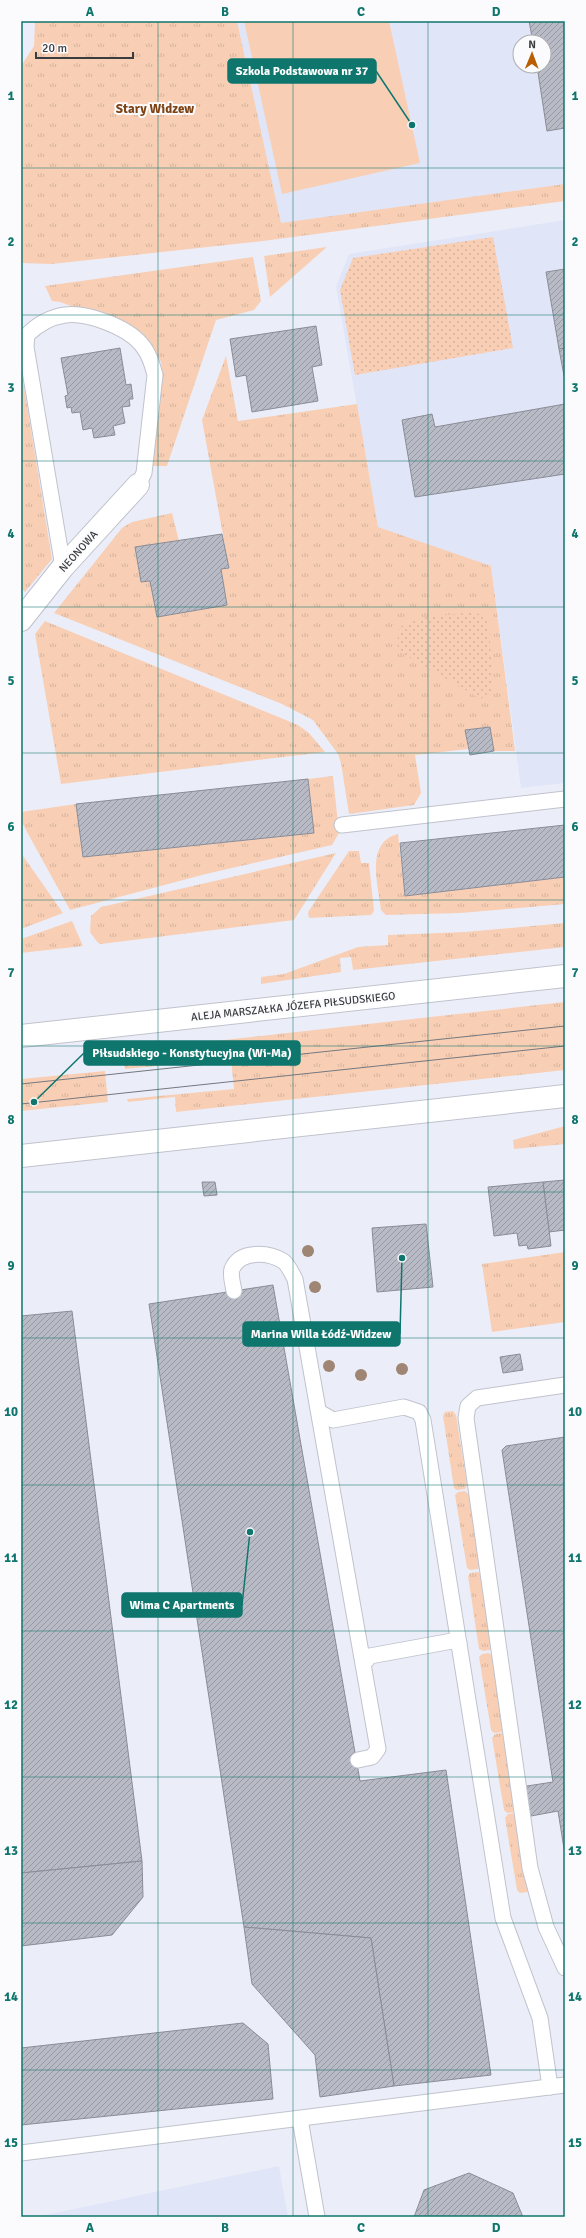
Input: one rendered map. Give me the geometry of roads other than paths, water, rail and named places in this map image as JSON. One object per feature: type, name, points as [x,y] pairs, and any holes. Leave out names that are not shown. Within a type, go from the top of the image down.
[{"type":"main road","name":"NEONOWA","points":[[21,620],[62,566],[138,485]]},
{"type":"main road","name":"ALEJA MARSZAŁKA JÓZEFA PIŁSUDSKIEGO","points":[[21,1036],[565,976]]},
{"type":"main road","points":[[21,1156],[565,1096]]},
{"type":"lane","points":[[62,566],[26,347],[27,335],[34,328],[66,315],[79,316],[112,324],[127,332],[141,344],[151,360],[155,375],[144,473],[138,485]]},
{"type":"lane","points":[[342,825],[565,799]]},
{"type":"lane","points":[[234,1291],[231,1271],[238,1260],[247,1255],[266,1255],[284,1261],[295,1279],[319,1412],[328,1424],[366,1657],[378,1749],[372,1757],[358,1760]]},
{"type":"lane","points":[[565,1385],[478,1398],[468,1406],[466,1418],[530,1868],[546,1927],[565,1968]]},
{"type":"lane","points":[[328,1424],[404,1407],[413,1408],[419,1412],[423,1420],[503,1918],[540,2018],[550,2087]]},
{"type":"lane","points":[[366,1657],[457,1639]]},
{"type":"lane","points":[[21,2154],[565,2085]]},
{"type":"lane","points":[[300,2119],[316,2217]]},
{"type":"tram line","points":[[21,1084],[565,1026]]},
{"type":"tram line","points":[[21,1104],[565,1046]]},
{"type":"place","name":"Szkola Podstawowa nr 37","points":[[412,125]]},
{"type":"place","name":"Piłsudskiego - Konstytucyjna (Wi-Ma)","points":[[34,1102]]},
{"type":"place","name":"Marina Willa Łódź-Widzew","points":[[402,1258]]},
{"type":"place","name":"Wima C Apartments","points":[[250,1532]]},
{"type":"district","name":"Stary Widzew","points":[[155,108]]}]
